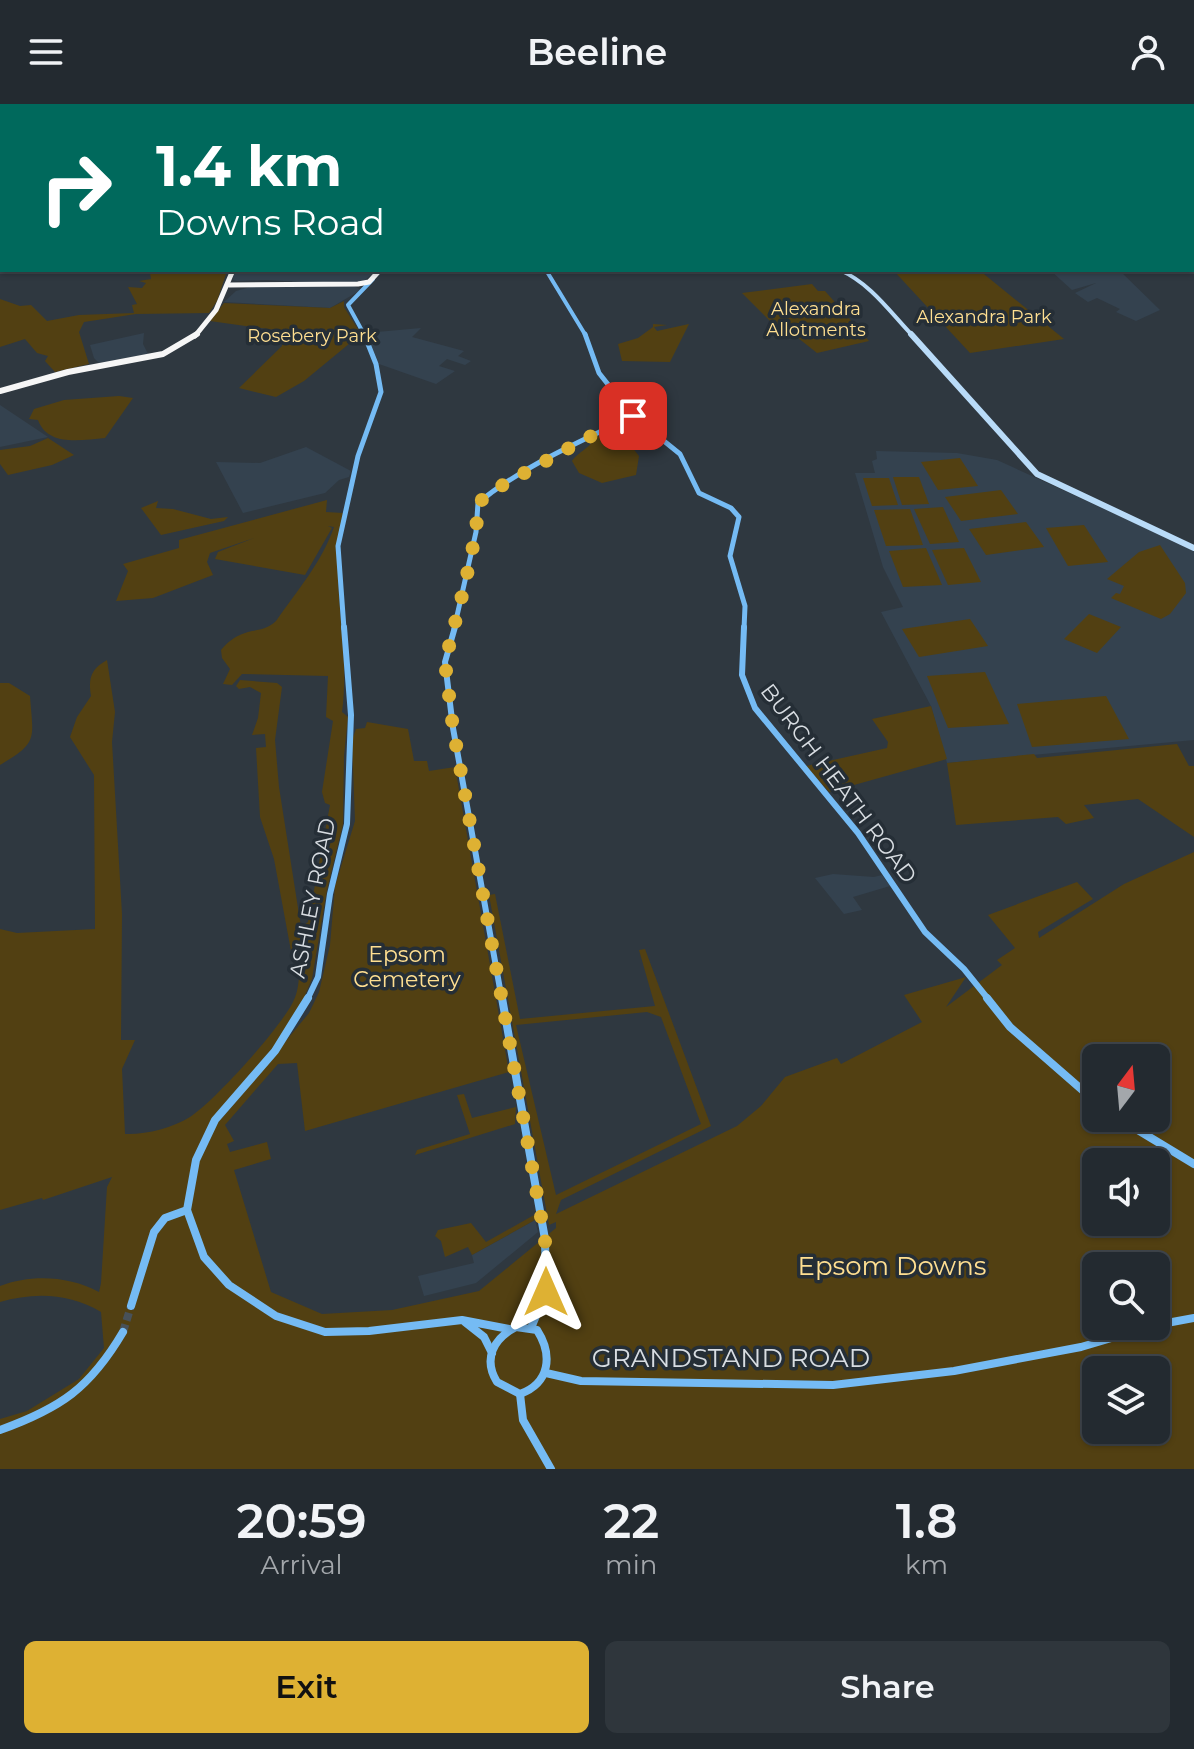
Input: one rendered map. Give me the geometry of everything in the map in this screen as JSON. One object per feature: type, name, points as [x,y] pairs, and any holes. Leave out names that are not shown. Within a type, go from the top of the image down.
[{"type":"highway","points":[[0,391],[59,374],[155,355],[191,339],[229,286],[232,272]]},
{"type":"highway","name":"ASHLEY ROAD","points":[[371,281],[378,272]]},
{"type":"highway","points":[[229,286],[358,284],[371,281]]},
{"type":"highway","points":[[229,286],[272,283]]},
{"type":"main road","points":[[531,1328],[546,1292],[545,1239],[453,728],[445,662],[476,532],[478,503],[494,490],[633,416],[599,373],[582,326],[547,272]]},
{"type":"main road","points":[[854,273],[1043,478],[1194,548]]},
{"type":"main road","name":"ASHLEY ROAD","points":[[371,281],[350,301],[348,308],[367,340],[381,392],[358,456],[338,546],[351,715],[347,824],[330,894],[318,977],[311,994],[275,1051],[215,1120],[196,1160],[187,1210],[204,1257],[229,1285],[276,1316],[325,1332],[369,1331],[462,1320],[509,1329]]},
{"type":"main road","points":[[358,284],[363,290]]},
{"type":"main road","name":"BURGH HEATH ROAD","points":[[633,416],[680,454],[699,493],[731,508],[739,517],[730,556],[745,606],[742,675],[755,708],[858,833],[925,932],[964,969],[1010,1027],[1082,1090]]},
{"type":"main road","points":[[1141,1132],[1194,1164]]},
{"type":"main road","points":[[131,1306],[154,1232],[165,1218],[187,1210]]},
{"type":"main road","name":"GRANDSTAND ROAD","points":[[1170,1323],[1194,1318]]},
{"type":"main road","points":[[462,1320],[484,1337],[492,1353]]},
{"type":"main road","points":[[531,1328],[544,1339],[546,1373],[537,1387],[520,1394],[496,1384],[490,1375],[492,1353],[509,1329],[531,1328]]},
{"type":"main road","points":[[0,1430],[48,1412],[77,1395],[97,1374],[123,1332]]},
{"type":"main road","name":"GRANDSTAND ROAD","points":[[546,1373],[581,1381],[833,1385],[968,1369],[1105,1340]]},
{"type":"main road","points":[[520,1394],[523,1420],[551,1469]]},
{"type":"shaded area","points":[[234,272],[375,272],[364,281],[337,284],[233,280]]},
{"type":"shaded area","points":[[1052,272],[1121,272],[1160,310],[1136,321],[1116,312],[1120,309],[1097,298],[1088,302],[1075,293],[1096,283],[1072,290]]},
{"type":"shaded area","points":[[352,285],[361,290],[330,308],[224,302],[236,291],[254,286]]},
{"type":"shaded area","points":[[421,328],[412,337],[464,351],[458,356],[471,361],[465,365],[447,359],[439,366],[455,371],[436,384],[379,364],[366,333]]},
{"type":"shaded area","points":[[144,333],[143,344],[148,354],[99,363],[94,358],[90,345]]},
{"type":"shaded area","points":[[0,405],[48,437],[0,447]]},
{"type":"shaded area","points":[[306,447],[351,471],[349,477],[339,480],[325,493],[243,513],[216,462],[260,463]]},
{"type":"shaded area","points":[[876,451],[957,453],[997,460],[1194,550],[1194,740],[947,763],[931,706],[881,612],[903,607],[883,567],[855,473],[875,473],[872,461],[877,459]]},
{"type":"shaded area","points":[[833,874],[882,875],[890,886],[853,897],[862,910],[844,914],[815,878]]},
{"type":"shaded area","points":[[535,1220],[538,1232],[476,1283],[424,1296],[418,1276],[474,1263],[472,1255]]},
{"type":"green space","points":[[227,272],[217,301],[209,313],[136,314],[84,322],[79,332],[89,364],[55,372],[45,361],[48,356],[37,353],[25,339],[0,347],[0,299],[20,306],[31,305],[47,321],[79,315],[134,313],[132,305],[137,304],[128,287],[142,288],[146,283],[139,281],[151,279],[150,273]]},
{"type":"green space","name":"Alexandra Park","points":[[895,272],[981,272],[1064,339],[970,353]]},
{"type":"green space","name":"Alexandra Allotments","points":[[812,284],[818,291],[825,291],[869,341],[817,353],[783,326],[776,327],[742,293]]},
{"type":"green space","name":"Rosebery Park","points":[[344,301],[344,307],[361,334],[304,381],[276,397],[239,388],[282,346],[282,331],[210,321],[224,303],[330,308]]},
{"type":"green space","points":[[653,324],[667,325],[654,327],[657,331],[689,324],[670,362],[622,361],[618,344],[638,338]]},
{"type":"green space","points":[[119,396],[133,398],[105,438],[57,438],[43,429],[38,420],[29,419],[34,409],[64,400]]},
{"type":"green space","points":[[617,428],[639,456],[636,475],[602,483],[579,473],[572,461],[574,458],[593,439]]},
{"type":"green space","points":[[48,438],[74,455],[52,465],[8,475],[0,464],[0,450],[30,446]]},
{"type":"green space","points":[[960,458],[978,486],[938,490],[921,462]]},
{"type":"green space","points":[[893,477],[919,477],[929,504],[902,505]]},
{"type":"green space","points":[[863,478],[889,478],[898,505],[872,506]]},
{"type":"green space","points":[[1001,490],[1018,514],[961,521],[945,497]]},
{"type":"green space","name":"Epsom Downs","points":[[327,500],[326,512],[343,513],[338,587],[344,662],[342,712],[348,717],[343,824],[327,890],[312,979],[299,1009],[272,1049],[216,1114],[222,1118],[309,1013],[319,992],[330,945],[335,886],[355,821],[352,740],[356,729],[365,728],[367,722],[408,729],[414,761],[427,761],[429,771],[455,767],[509,1072],[305,1131],[297,1063],[278,1064],[225,1125],[234,1141],[227,1144],[230,1152],[267,1142],[271,1159],[234,1170],[271,1292],[322,1314],[392,1310],[479,1291],[556,1228],[556,1222],[549,1225],[489,895],[495,894],[520,1019],[655,1006],[639,950],[645,949],[711,1126],[561,1200],[556,1214],[737,1126],[761,1106],[785,1077],[837,1058],[841,1064],[922,1022],[904,995],[966,977],[946,1007],[1002,965],[997,960],[1015,948],[988,915],[1077,882],[1093,899],[1038,932],[1039,938],[1124,884],[1194,852],[1194,1469],[0,1469],[0,1419],[27,1411],[79,1379],[104,1348],[101,1312],[89,1306],[52,1296],[0,1302],[0,1286],[37,1278],[63,1280],[99,1292],[107,1187],[112,1177],[43,1200],[0,1210],[0,929],[17,933],[95,929],[94,775],[70,737],[77,717],[91,696],[92,675],[107,660],[115,712],[112,742],[122,914],[121,1040],[135,1040],[122,1069],[125,1134],[167,1127],[201,1109],[275,1029],[293,1002],[298,986],[299,959],[291,951],[274,859],[260,817],[256,748],[266,747],[265,734],[252,735],[261,693],[250,687],[239,689],[236,686],[240,680],[277,683],[282,687],[275,740],[279,787],[301,927],[308,922],[330,805],[325,803],[322,792],[333,721],[326,717],[328,676],[242,674],[232,685],[223,684],[230,669],[222,658],[221,650],[244,633],[276,621],[316,564],[334,527],[328,526],[332,528],[305,575],[215,559],[218,552],[254,538],[210,553],[207,562],[213,575],[153,598],[116,601],[128,571],[123,564],[179,548],[179,540]],"holes":[[[647,1012],[661,1017],[701,1124],[556,1195],[516,1025]]]},
{"type":"green space","points":[[158,501],[156,508],[211,519],[228,517],[224,521],[161,535],[141,508]]},
{"type":"green space","points":[[943,507],[959,542],[930,544],[914,509]]},
{"type":"green space","points":[[910,509],[923,545],[886,546],[874,510]]},
{"type":"green space","points":[[1026,522],[1044,547],[986,555],[969,529]]},
{"type":"green space","points":[[1084,525],[1108,562],[1068,566],[1046,528]]},
{"type":"green space","points":[[1160,545],[1185,583],[1186,593],[1170,614],[1161,619],[1111,598],[1116,593],[1120,594],[1124,586],[1107,579],[1139,552]]},
{"type":"green space","points":[[926,548],[942,585],[903,587],[889,551]]},
{"type":"green space","points":[[964,548],[981,582],[948,585],[932,550]]},
{"type":"green space","points":[[1089,614],[1121,627],[1097,653],[1064,639]]},
{"type":"green space","points":[[970,619],[988,646],[919,657],[902,629]]},
{"type":"green space","points":[[985,672],[1009,724],[948,728],[927,676]]},
{"type":"green space","points":[[0,683],[9,683],[30,696],[32,731],[22,751],[0,765]]},
{"type":"green space","points":[[1106,696],[1129,739],[1032,747],[1017,704]]},
{"type":"green space","points":[[931,706],[947,759],[829,792],[806,766],[887,748],[888,742],[872,719]]},
{"type":"green space","points":[[1177,744],[1189,766],[1194,766],[1194,837],[1138,799],[1084,805],[1094,818],[1066,824],[1058,817],[956,825],[947,763],[1034,754],[1037,758]]},
{"type":"green space","points":[[464,1094],[472,1118],[516,1107],[515,1124],[415,1155],[417,1150],[470,1134],[457,1095]]},
{"type":"green space","points":[[534,1215],[535,1220],[472,1255],[468,1247],[445,1257],[441,1241],[435,1236],[438,1230],[471,1223],[486,1242]]},
{"type":"tunnel","points":[[123,1332],[131,1306]]},
{"type":"route","points":[[546,1292],[545,1239],[453,728],[445,662],[463,597],[476,532],[478,503],[494,490],[633,416]]},
{"type":"park label","name":"Epsom Cemetery","points":[[407,966]]}]
